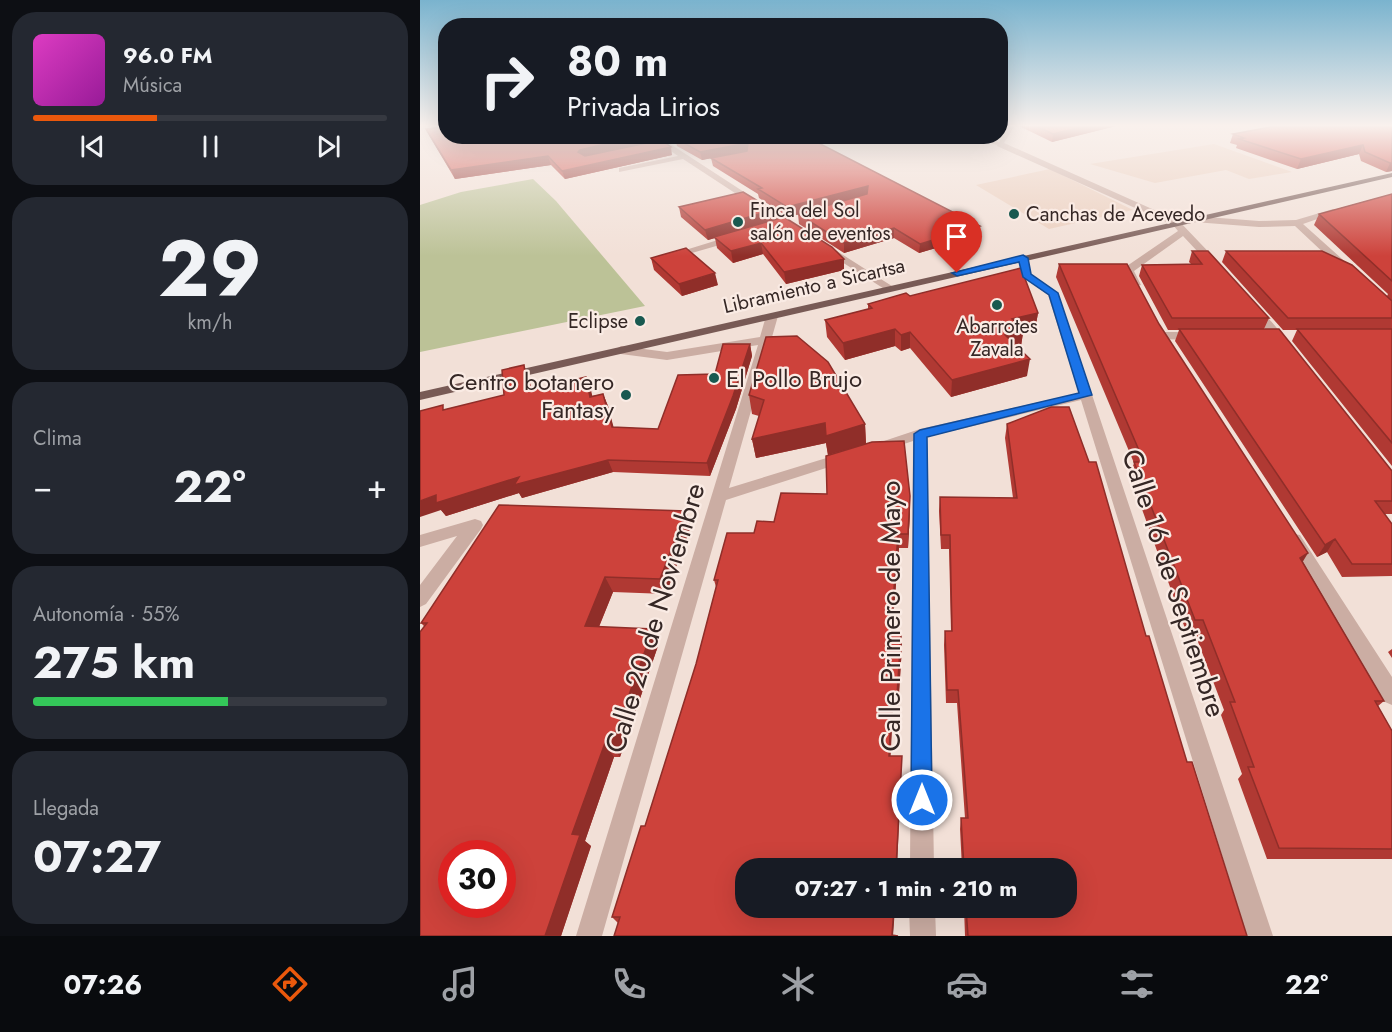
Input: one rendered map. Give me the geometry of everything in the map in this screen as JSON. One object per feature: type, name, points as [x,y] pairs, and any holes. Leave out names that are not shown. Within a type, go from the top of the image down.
[{"type":"main road","name":"Libramiento a Sicartsa","points":[[420,396],[1023,258],[1185,224],[1392,175]]},
{"type":"street","points":[[622,170],[628,169]]},
{"type":"street","points":[[709,169],[805,234]]},
{"type":"street","points":[[1057,169],[1185,224],[1297,223],[1349,207]]},
{"type":"street","points":[[775,226],[797,219]]},
{"type":"street","points":[[1297,223],[1357,278]]},
{"type":"street","points":[[1185,224],[1224,274]]},
{"type":"street","points":[[1143,298],[1128,270],[1185,224]]},
{"type":"street","points":[[663,259],[741,236]]},
{"type":"street","points":[[814,240],[890,288]]},
{"type":"street","name":"Calle 16 de Septiembre","points":[[1023,258],[1026,275],[1053,293],[1260,936]]},
{"type":"street","points":[[1247,300],[1284,335],[1291,352]]},
{"type":"street","name":"Calle 20 de Noviembre","points":[[589,936],[772,315]]},
{"type":"street","points":[[1153,317],[1176,356]]},
{"type":"street","points":[[1255,336],[1284,335]]},
{"type":"street","points":[[1163,336],[1209,336]]},
{"type":"street","points":[[621,350],[667,356],[765,340]]},
{"type":"street","points":[[720,496],[920,434],[1086,395]]},
{"type":"street","name":"Calle Primero de Mayo","points":[[920,434],[922,858]]},
{"type":"street","points":[[1284,524],[1392,695]]},
{"type":"street","points":[[420,541],[475,525],[420,599]]},
{"type":"street","points":[[922,918],[922,936]]},
{"type":"green space","points":[[533,179],[556,201],[645,306],[420,352],[420,205],[461,192]]},
{"type":"shaded area","points":[[1050,169],[1133,210],[1049,229],[976,185]]},
{"type":"shaded area","points":[[1106,169],[1283,169],[1292,172],[1249,179],[1226,170],[1155,183]]},
{"type":"building","points":[[729,169],[869,169],[980,226],[920,244],[894,228],[844,243],[798,214],[867,194],[868,186],[787,207],[758,189],[762,188]]},
{"type":"building","points":[[743,192],[773,210],[705,230],[679,207]]},
{"type":"building","points":[[1392,194],[1392,281],[1319,214]]},
{"type":"building","points":[[784,217],[832,247],[844,259],[784,272],[761,243],[731,251],[714,237]]},
{"type":"building","points":[[686,248],[715,273],[679,284],[651,258]]},
{"type":"building","points":[[1192,251],[1208,251],[1269,318],[1172,318],[1142,265],[1202,264]]},
{"type":"building","points":[[1226,251],[1322,251],[1352,265],[1392,301],[1392,318],[1288,318]]},
{"type":"building","points":[[1059,264],[1127,264],[1159,324],[1308,553],[1300,558],[1384,701],[1375,701],[1392,731],[1392,849],[1279,848],[1248,767],[1254,767],[1230,702],[1235,702],[1203,620],[1195,620],[1134,462],[1144,462]]},
{"type":"building","points":[[1021,268],[1038,313],[1012,319],[1024,330],[1005,335],[1030,359],[952,380],[910,332],[901,335],[895,329],[843,343],[825,320],[872,308],[868,304],[906,293],[910,296]]},
{"type":"building","points":[[1179,329],[1279,329],[1392,471],[1392,501],[1375,501],[1392,524],[1392,564],[1352,564],[1335,539],[1325,545]]},
{"type":"building","points":[[1297,329],[1392,329],[1392,443]]},
{"type":"building","points":[[797,336],[828,362],[865,424],[826,436],[825,423],[752,439],[764,400],[749,395],[766,337]]},
{"type":"building","points":[[723,344],[750,344],[707,463],[608,460],[514,485],[519,477],[436,503],[436,495],[420,501],[420,411],[443,405],[443,410],[504,395],[502,370],[524,365],[527,391],[586,377],[590,397],[603,394],[612,427],[658,429],[678,375],[715,374]]},
{"type":"building","points":[[1051,407],[1069,407],[1089,462],[1096,462],[1146,636],[1149,636],[1187,762],[1192,762],[1247,936],[968,936],[967,918],[1077,918],[1077,858],[963,858],[961,818],[968,818],[958,690],[947,690],[945,631],[952,631],[950,535],[941,535],[940,497],[1017,498],[1007,424]]},
{"type":"building","points":[[904,441],[910,496],[908,534],[898,534],[891,631],[901,632],[897,696],[892,696],[889,756],[902,756],[897,858],[735,858],[735,918],[893,918],[892,935],[898,936],[614,936],[620,917],[612,917],[641,826],[645,826],[696,664],[718,580],[714,580],[727,533],[754,533],[757,521],[774,522],[781,493],[827,494],[826,456],[872,442]]},
{"type":"building","points":[[499,505],[686,511],[660,579],[605,577],[585,626],[653,629],[611,744],[605,743],[572,834],[580,835],[545,936],[420,936],[420,632],[427,623],[421,623]]},
{"type":"place","name":"Canchas de Acevedo","points":[[1014,214]]},
{"type":"place","name":"Finca del Sol salón de eventos","points":[[738,222]]},
{"type":"place","name":"Abarrotes Zavala","points":[[997,305]]},
{"type":"place","name":"Eclipse","points":[[640,321]]},
{"type":"place","name":"El Pollo Brujo","points":[[714,378]]},
{"type":"place","name":"Centro botanero Fantasy","points":[[626,395]]},
{"type":"route","points":[[922,800],[920,434],[1086,395],[1053,293],[1026,275],[1023,258],[957,273]]}]
